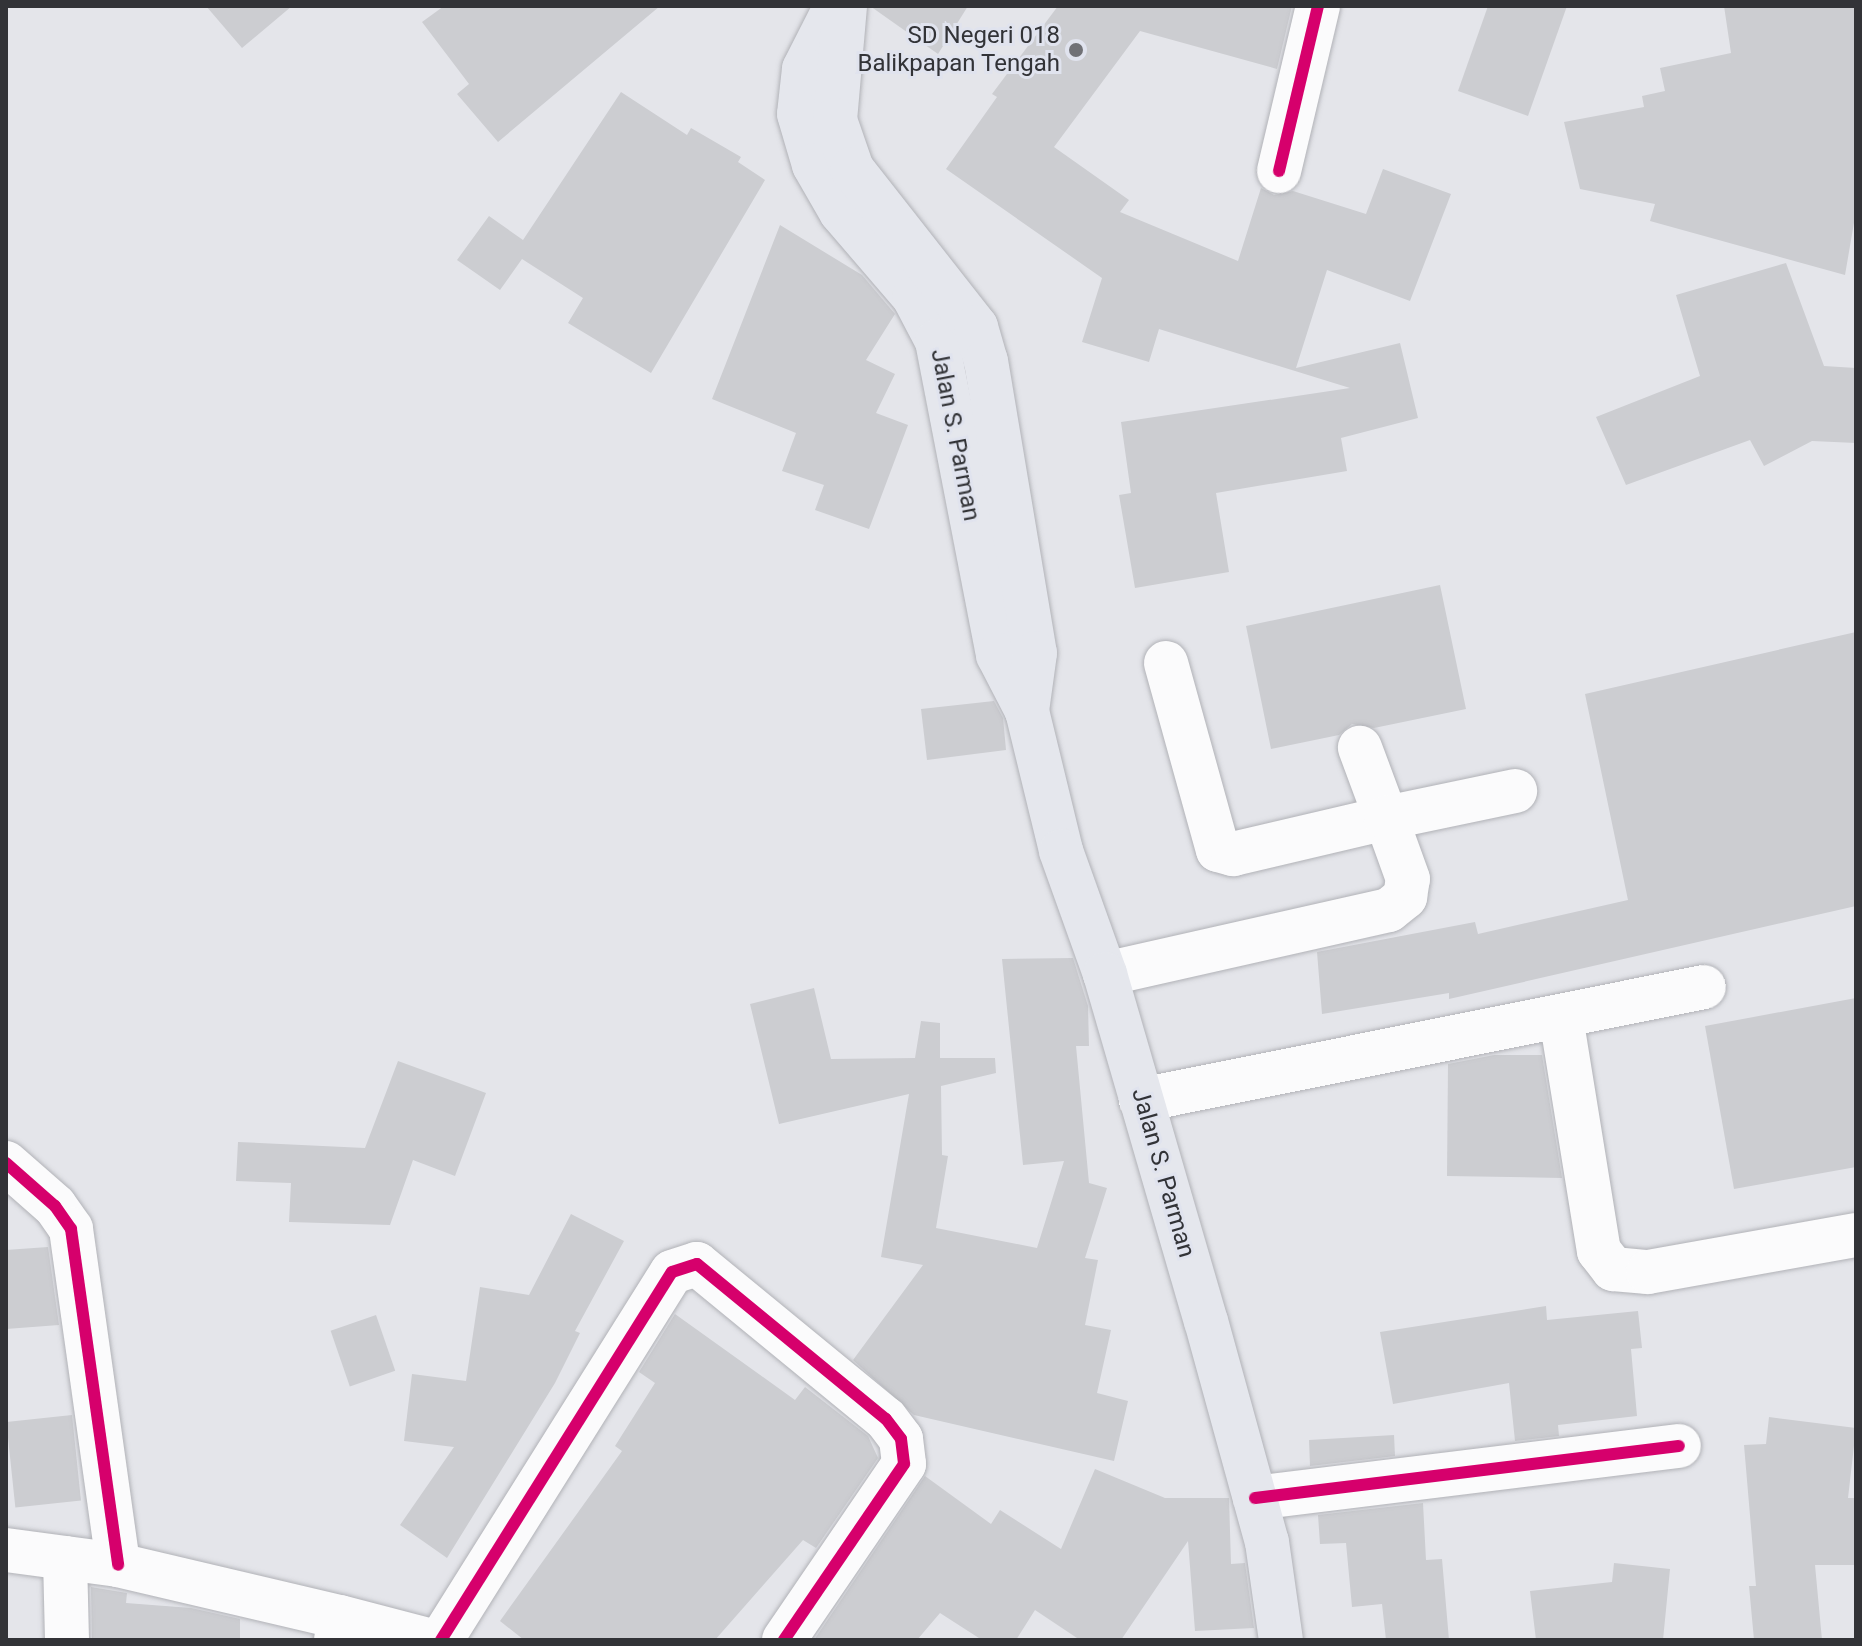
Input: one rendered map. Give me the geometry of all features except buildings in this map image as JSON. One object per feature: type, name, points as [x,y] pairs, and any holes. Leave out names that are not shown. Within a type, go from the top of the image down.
[{"type":"main road","name":"Jalan S. Parman","points":[[836,6],[804,69],[799,114],[814,165],[841,212],[914,297],[937,341],[998,655],[1027,711],[1061,851],[1105,974],[1255,1498],[1281,1640]]},
{"type":"main road","name":"Jalan S. Parman","points":[[845,6],[835,120],[852,169],[976,327],[986,361],[1035,653],[1027,711]]},
{"type":"street","points":[[1279,171],[1318,6]]},
{"type":"street","points":[[1166,663],[1218,850],[1233,854],[1515,791]]},
{"type":"street","points":[[1105,974],[1389,910],[1405,897],[1408,879],[1360,748]]},
{"type":"street","points":[[1141,1100],[1704,987]]},
{"type":"street","points":[[1561,1017],[1599,1251],[1613,1269],[1648,1272],[1856,1235]]},
{"type":"street","points":[[6,1163],[55,1206],[71,1229],[118,1565]]},
{"type":"street","points":[[441,1640],[672,1272],[697,1264],[886,1419],[901,1439],[904,1464],[784,1640]]},
{"type":"street","points":[[1255,1498],[1679,1446]]},
{"type":"street","points":[[6,1550],[118,1565],[338,1629],[428,1640]]},
{"type":"street","points":[[65,1558],[67,1640]]},
{"type":"cycle path","points":[[1279,171],[1318,6]]},
{"type":"cycle path","points":[[6,1163],[55,1206],[71,1229],[118,1565]]},
{"type":"cycle path","points":[[441,1640],[672,1272],[697,1264],[886,1419],[901,1439],[904,1464],[784,1640]]},
{"type":"cycle path","points":[[1255,1498],[1679,1446]]},
{"type":"place","name":"SD Negeri 018 Balikpapan Tengah","points":[[1076,50]]}]
